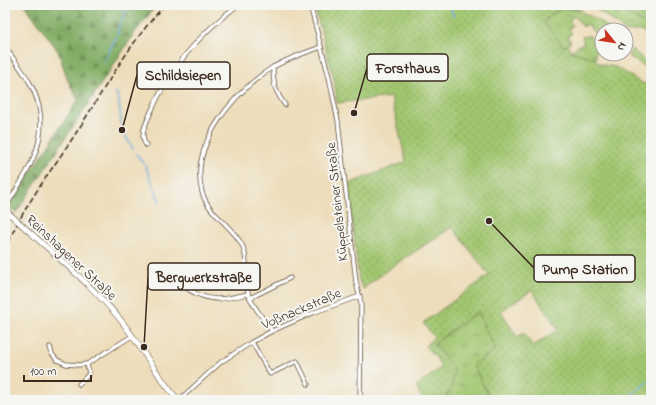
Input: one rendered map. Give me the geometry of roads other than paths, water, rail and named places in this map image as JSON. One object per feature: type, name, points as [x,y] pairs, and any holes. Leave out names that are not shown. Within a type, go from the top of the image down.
[{"type":"main road","name":"Reinshagener Straße","points":[[5,209],[98,294],[132,336],[162,380],[179,400]]},
{"type":"street","points":[[146,145],[142,139],[144,128],[156,100],[171,74],[202,36],[217,21],[238,5]]},
{"type":"street","name":"Küppelsteiner Straße","points":[[310,5],[329,76],[338,121],[356,282],[361,303],[360,400]]},
{"type":"street","points":[[5,47],[26,76],[33,89],[39,108],[40,131],[33,162],[5,209]]},
{"type":"street","points":[[272,331],[248,294],[247,261],[236,234],[214,214],[206,202],[200,181],[201,166],[210,137],[218,122],[231,104],[251,83],[273,67],[296,56],[321,47]]},
{"type":"street","points":[[273,67],[274,87],[284,105]]},
{"type":"street","points":[[158,266],[188,289],[200,296],[218,299],[248,294]]},
{"type":"street","points":[[250,298],[290,278]]},
{"type":"street","name":"Voßnackstraße","points":[[179,400],[221,362],[252,342],[272,331],[330,306],[360,296]]},
{"type":"street","points":[[50,347],[54,357],[63,363],[72,366],[87,364],[132,336]]},
{"type":"street","name":"Voßnackstraße","points":[[252,342],[269,372]]},
{"type":"street","points":[[264,375],[269,372],[270,374],[297,361],[308,384]]},
{"type":"street","points":[[79,384],[89,374],[87,364]]},
{"type":"waterway","points":[[102,64],[118,34],[119,25],[129,5]]},
{"type":"waterway","points":[[449,5],[454,17]]},
{"type":"waterway","points":[[116,92],[119,102],[122,130],[133,149]]},
{"type":"waterway","points":[[136,154],[145,165],[160,202]]},
{"type":"waterway","points":[[614,400],[624,396],[630,396],[651,379]]},
{"type":"railway","points":[[5,250],[20,219],[38,188],[78,130],[140,34],[165,5]]},
{"type":"place","name":"Forsthaus","points":[[354,113]]},
{"type":"place","name":"Schildsiepen","points":[[122,130]]},
{"type":"place","name":"Pump Station","points":[[489,221]]},
{"type":"place","name":"Bergwerkstraße","points":[[144,347]]}]
